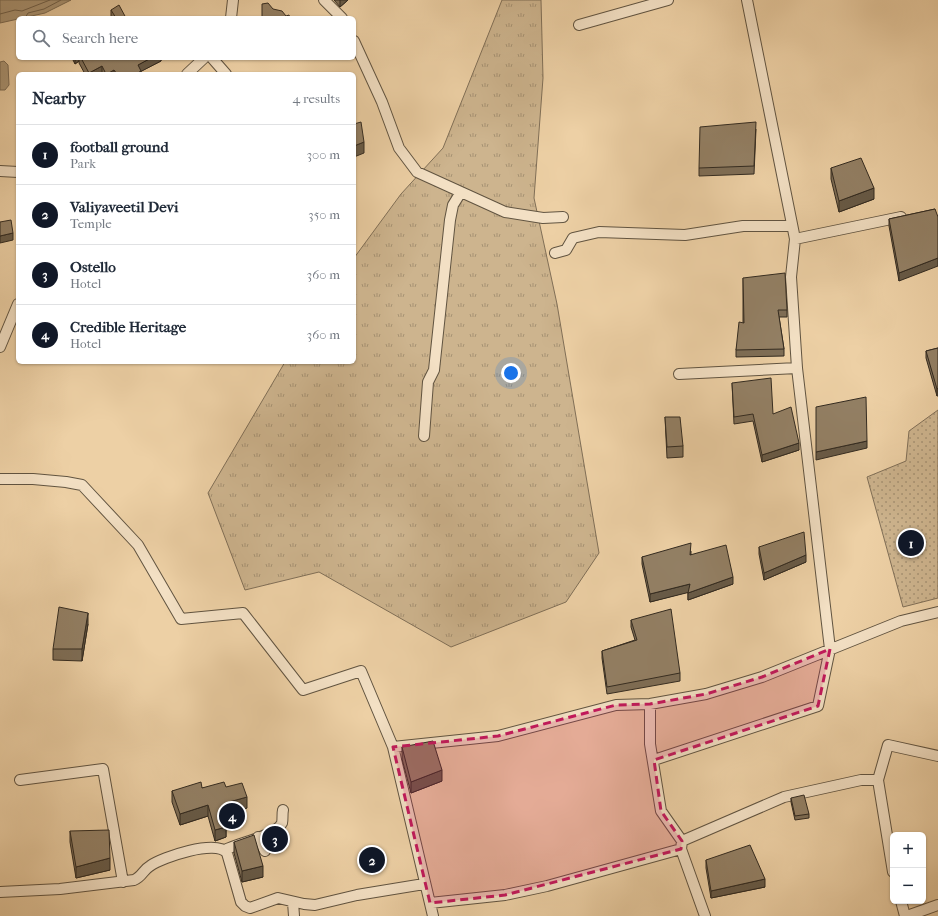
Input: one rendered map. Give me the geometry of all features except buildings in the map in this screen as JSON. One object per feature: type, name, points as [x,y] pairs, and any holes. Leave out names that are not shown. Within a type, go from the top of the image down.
[{"type":"street","points":[[231,16],[233,0]]},
{"type":"street","points":[[324,0],[340,16]]},
{"type":"street","points":[[579,25],[668,0]]},
{"type":"street","points":[[654,760],[818,706],[830,649],[797,368],[791,277],[795,239],[747,0]]},
{"type":"street","points":[[356,45],[382,102],[399,148],[411,167],[417,172],[505,212],[544,218],[563,217]]},
{"type":"street","points":[[189,72],[202,60]]},
{"type":"street","points":[[214,60],[224,72]]},
{"type":"street","points":[[0,171],[16,172]]},
{"type":"street","points":[[424,436],[428,382],[434,370],[450,220],[453,204],[461,192]]},
{"type":"street","points":[[795,239],[908,215]]},
{"type":"street","points":[[555,253],[566,250],[573,238],[599,232],[686,235],[743,226],[792,226]]},
{"type":"street","points":[[0,347],[16,309]]},
{"type":"street","points":[[680,374],[797,368]]},
{"type":"street","points":[[0,479],[33,479],[82,485],[138,545],[182,619],[242,613],[303,690],[361,671],[394,746],[424,884],[433,916]]},
{"type":"street","points":[[394,746],[498,736],[616,705],[650,704],[706,694],[762,677],[901,621],[938,612]]},
{"type":"street","points":[[650,704],[650,744],[654,760],[661,811],[682,845],[705,916]]},
{"type":"street","points":[[892,868],[878,780],[888,745],[938,756]]},
{"type":"street","points":[[20,780],[103,769],[123,882]]},
{"type":"street","points":[[430,903],[505,895],[547,886],[682,845],[784,797],[860,780],[878,780]]},
{"type":"street","points":[[0,892],[60,889],[138,879],[148,867],[173,854],[201,849],[225,850],[258,838],[279,826],[283,819],[283,810]]},
{"type":"street","points":[[258,838],[265,851]]},
{"type":"street","points":[[225,850],[241,902],[245,906],[255,906],[278,898],[293,902],[315,904],[357,895],[424,884]]},
{"type":"street","points":[[293,902],[294,916]]},
{"type":"street","points":[[902,904],[906,916],[938,905]]},
{"type":"highlighted area","points":[[830,649],[818,706],[654,760],[661,811],[682,841],[681,849],[505,895],[430,903],[393,747],[498,736],[616,705],[650,704],[706,694],[762,677]]},
{"type":"green space","points":[[502,0],[541,0],[543,78],[534,198],[557,304],[599,553],[566,602],[451,647],[319,572],[245,590],[208,493],[284,364],[356,364],[356,255],[401,194],[443,148]]},
{"type":"green space","points":[[938,410],[938,598],[903,607],[867,477],[906,461],[909,431]]},
{"type":"water","points":[[0,0],[71,0],[45,13],[32,16],[16,16],[16,19],[0,23]]},
{"type":"water","points":[[4,61],[8,65],[9,85],[5,90],[0,90],[0,62]]},
{"type":"place","name":"football ground","points":[[911,543]]},
{"type":"place","name":"Credible Heritage","points":[[232,816]]},
{"type":"place","name":"Ostello","points":[[275,839]]},
{"type":"place","name":"Valiyaveetil Devi","points":[[372,860]]}]
